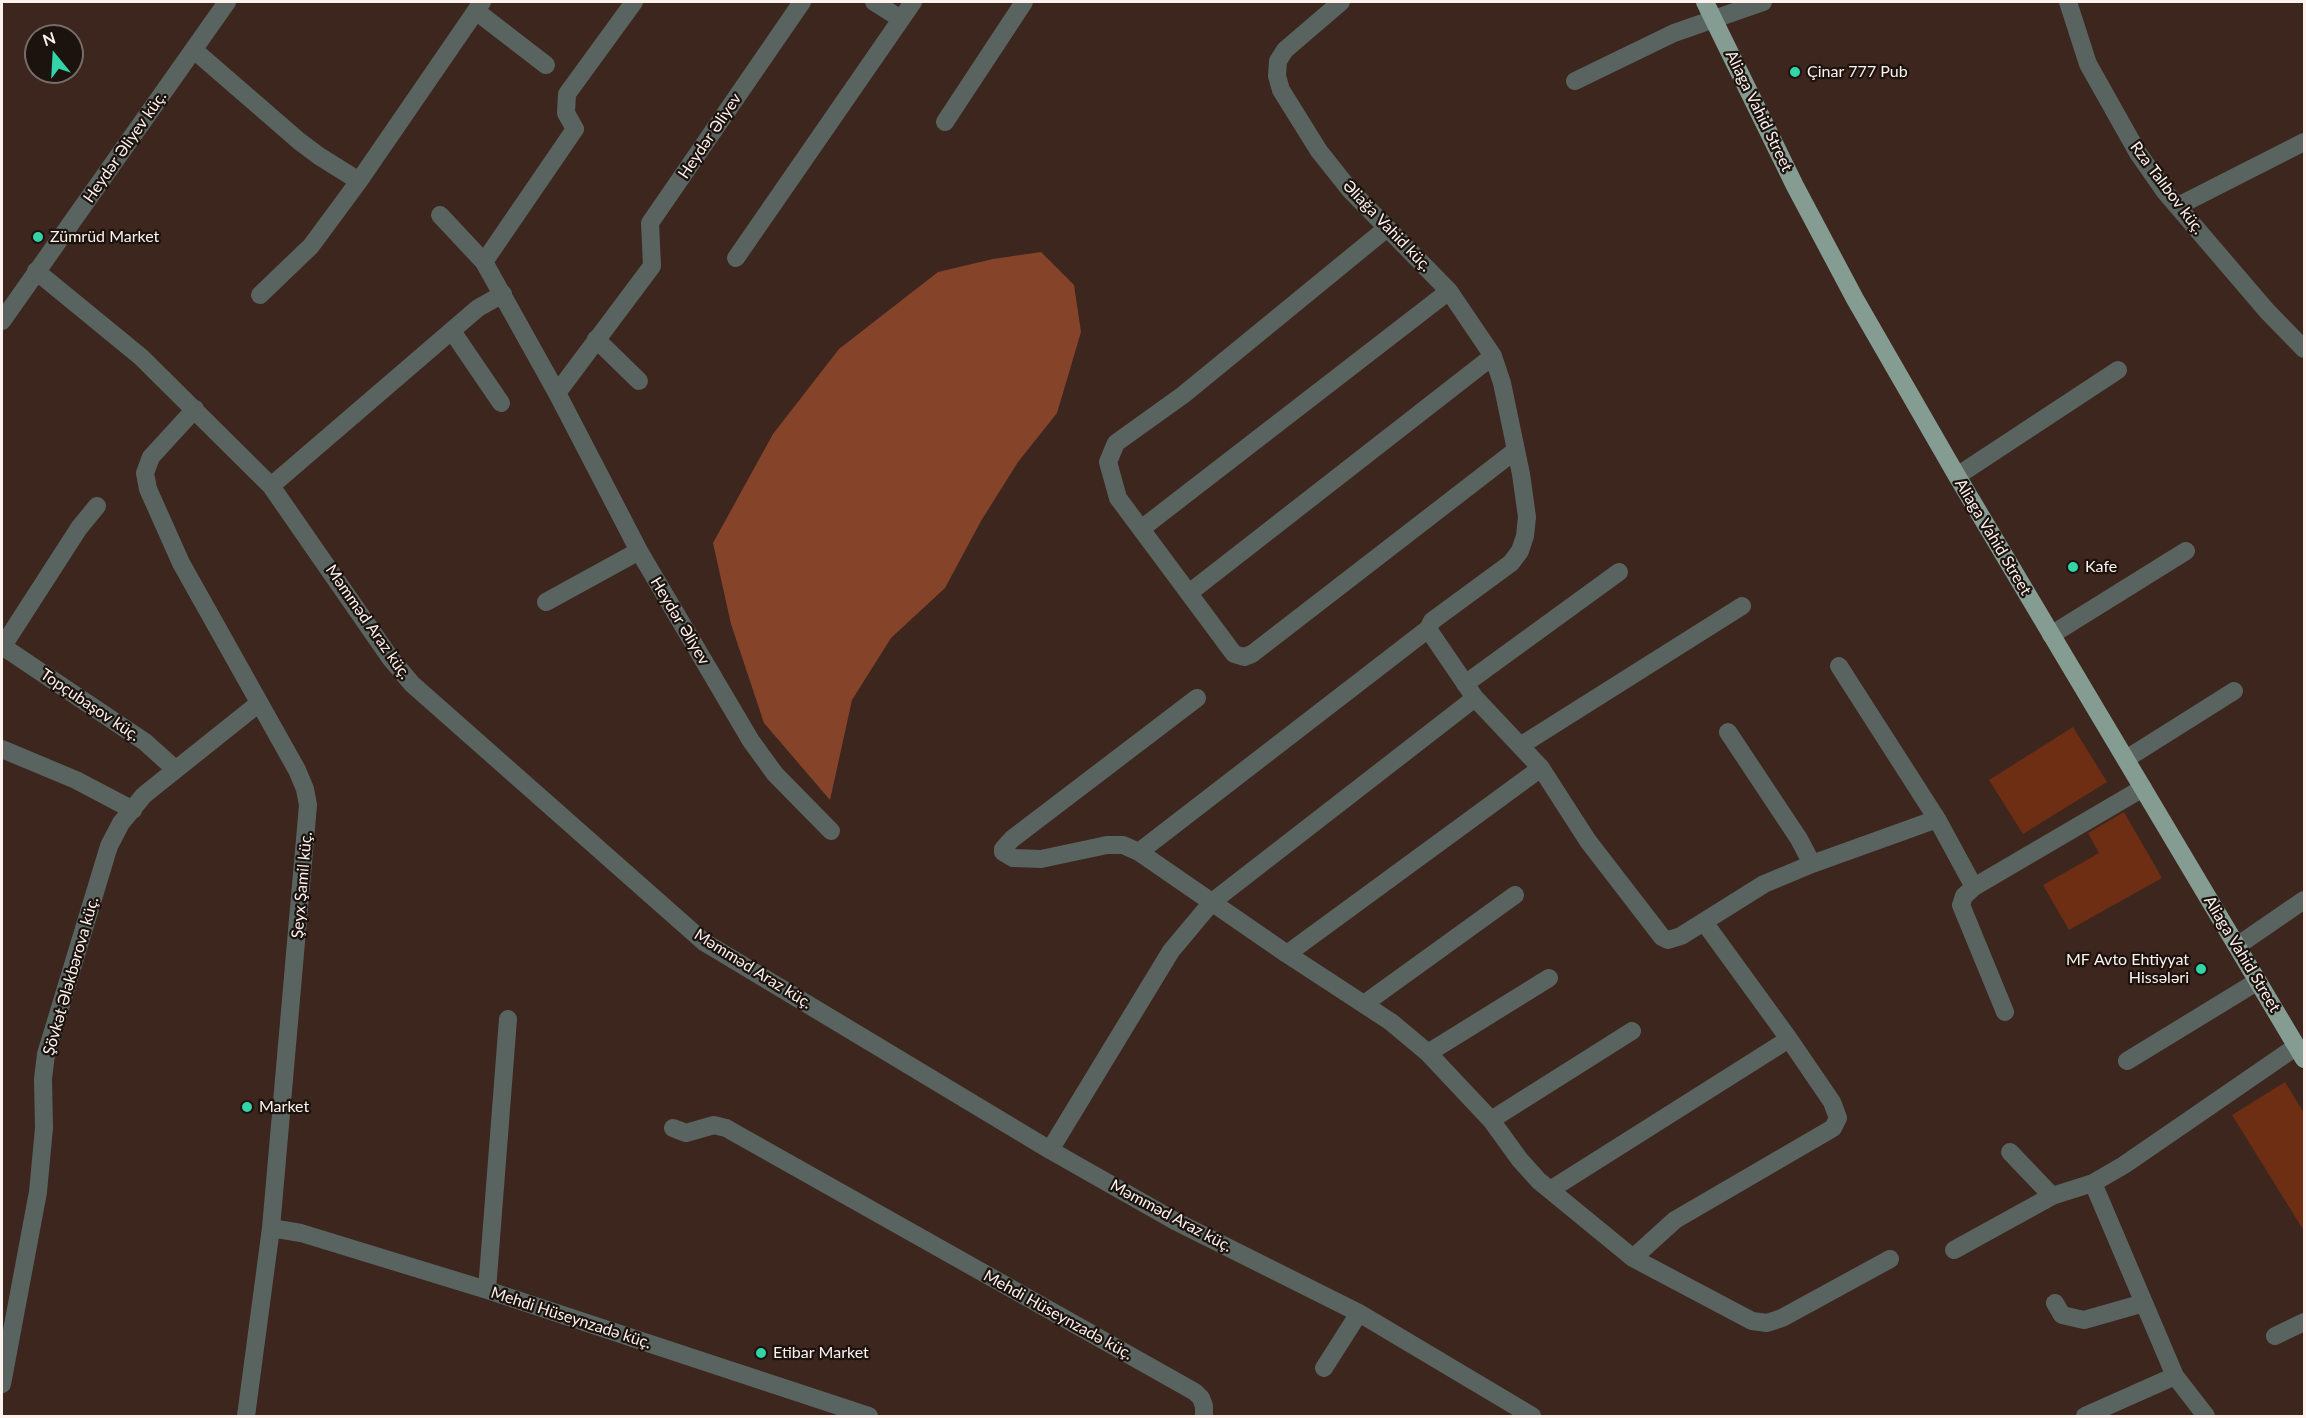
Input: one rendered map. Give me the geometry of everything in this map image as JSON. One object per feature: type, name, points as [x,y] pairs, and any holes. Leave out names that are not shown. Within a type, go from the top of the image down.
[{"type":"main road","name":"Aliaga Vahid Street","points":[[1709,10],[1829,252],[1957,476],[2301,1053]]},
{"type":"street","name":"Heydər Əliyev küç.","points":[[2,321],[227,2]]},
{"type":"street","points":[[484,262],[575,129],[566,113],[567,94],[634,2]]},
{"type":"street","name":"Heydər Əliyev","points":[[557,393],[652,266],[650,223],[802,2]]},
{"type":"street","points":[[874,2],[901,19]]},
{"type":"street","points":[[736,258],[913,2]]},
{"type":"street","points":[[945,122],[1024,2]]},
{"type":"street","name":"Əliağa Vahid küç.","points":[[1139,852],[1428,629],[1432,621],[1511,563],[1520,551],[1525,536],[1527,517],[1521,474],[1502,383],[1493,356],[1449,291],[1350,190],[1319,151],[1281,90],[1277,76],[1278,61],[1285,50],[1341,2]]},
{"type":"street","points":[[1575,81],[1674,33],[1709,10],[1763,2]]},
{"type":"street","name":"Rza Talıbov küç.","points":[[2068,2],[2088,64],[2138,153],[2178,206],[2266,311],[2304,349]]},
{"type":"street","points":[[260,295],[311,246],[359,181],[479,6],[546,65]]},
{"type":"street","points":[[194,50],[299,141],[359,181]]},
{"type":"street","points":[[2178,206],[2304,142]]},
{"type":"street","name":"Heydər Əliyev","points":[[440,215],[484,262],[503,294],[639,551],[751,741],[775,774],[831,831]]},
{"type":"street","points":[[1387,228],[1184,395],[1116,443],[1108,462],[1118,498],[1234,654],[1244,657],[1252,654],[1516,450]]},
{"type":"street","name":"Məmməd Araz küç.","points":[[36,271],[141,357],[271,486],[391,659],[412,684],[704,942],[1050,1150],[1175,1221],[1359,1313],[1532,1416]]},
{"type":"street","points":[[1141,529],[1449,291]]},
{"type":"street","points":[[271,486],[478,308],[503,294]]},
{"type":"street","points":[[452,331],[501,403]]},
{"type":"street","points":[[596,339],[639,381]]},
{"type":"street","points":[[1189,593],[1493,356]]},
{"type":"street","points":[[1957,476],[2118,370]]},
{"type":"street","name":"Şeyx Şamil küç.","points":[[195,409],[151,457],[145,473],[148,489],[181,562],[258,704],[297,770],[305,789],[308,805],[271,1228],[246,1416]]},
{"type":"street","points":[[2,646],[79,528],[97,506]]},
{"type":"street","points":[[546,602],[639,551]]},
{"type":"street","points":[[2051,635],[2186,551]]},
{"type":"street","points":[[1050,1150],[1171,951],[1212,902],[1619,572]]},
{"type":"street","points":[[1520,746],[1742,606]]},
{"type":"street","points":[[1428,629],[1470,691],[1541,768],[1588,840],[1662,937],[1668,940],[1681,936],[1764,885],[1812,864],[1937,819]]},
{"type":"street","name":"Topçubaşov küç.","points":[[2,646],[145,742],[175,769]]},
{"type":"street","points":[[1839,666],[1937,819],[1974,887]]},
{"type":"street","points":[[2126,759],[2234,691]]},
{"type":"street","points":[[1197,698],[1012,839],[1003,849],[1005,855],[1041,859],[1107,845],[1123,844],[1139,852],[1391,1022],[1428,1053],[1491,1120],[1520,1160],[1550,1190],[1633,1258],[1752,1321],[1767,1323],[1782,1318],[1890,1259]]},
{"type":"street","name":"Şövkət Ələkbərova küç.","points":[[2,1384],[38,1192],[45,1128],[43,1078],[46,1054],[109,846],[121,823],[144,795],[258,704]]},
{"type":"street","points":[[1728,732],[1799,839],[1812,864]]},
{"type":"street","points":[[2,749],[76,780],[133,810]]},
{"type":"street","points":[[1287,954],[1541,768]]},
{"type":"street","points":[[2005,1012],[1961,905],[1964,896],[1974,887],[2143,788]]},
{"type":"street","points":[[1364,1004],[1515,895]]},
{"type":"street","points":[[2237,946],[2304,900]]},
{"type":"street","points":[[1633,1258],[1675,1220],[1833,1128],[1838,1118],[1832,1102],[1789,1039],[1704,922]]},
{"type":"street","points":[[1428,1053],[1549,978]]},
{"type":"street","points":[[2127,1061],[2258,981]]},
{"type":"street","points":[[487,1290],[508,1019]]},
{"type":"street","points":[[1491,1120],[1632,1031]]},
{"type":"street","points":[[1550,1190],[1789,1039]]},
{"type":"street","points":[[1954,1250],[2052,1196],[2093,1183],[2301,1053]]},
{"type":"street","name":"Mehdi Hüseynzadə küç.","points":[[673,1128],[686,1133],[714,1125],[726,1128],[1195,1392],[1201,1398],[1204,1406],[1204,1416]]},
{"type":"street","points":[[2010,1152],[2052,1196]]},
{"type":"street","points":[[2093,1183],[2175,1376],[2206,1416]]},
{"type":"street","name":"Mehdi Hüseynzadə küç.","points":[[271,1228],[302,1233],[487,1290],[868,1416]]},
{"type":"street","points":[[2055,1303],[2062,1316],[2084,1320],[2144,1303]]},
{"type":"street","points":[[1324,1368],[1359,1313]]},
{"type":"street","points":[[2275,1336],[2304,1322]]},
{"type":"street","points":[[2085,1416],[2175,1376]]},
{"type":"shaded area","points":[[1041,252],[1074,285],[1081,332],[1057,413],[1018,462],[981,521],[945,588],[891,638],[852,700],[830,800],[764,723],[731,624],[713,543],[773,434],[839,349],[938,272],[993,259]]},
{"type":"building","points":[[2073,727],[2107,782],[2023,834],[1989,780]]},
{"type":"building","points":[[2124,812],[2162,878],[2069,930],[2043,885],[2099,853],[2088,833]]},
{"type":"building","points":[[2285,1082],[2304,1113],[2304,1231],[2232,1115]]},
{"type":"place","name":"Çinar 777 Pub","points":[[1795,72]]},
{"type":"place","name":"Zümrüd Market","points":[[38,237]]},
{"type":"place","name":"Kafe","points":[[2073,567]]},
{"type":"place","name":"MF Avto Ehtiyyat Hissələri","points":[[2201,969]]},
{"type":"place","name":"Market","points":[[247,1107]]},
{"type":"place","name":"Etibar Market","points":[[761,1353]]}]
